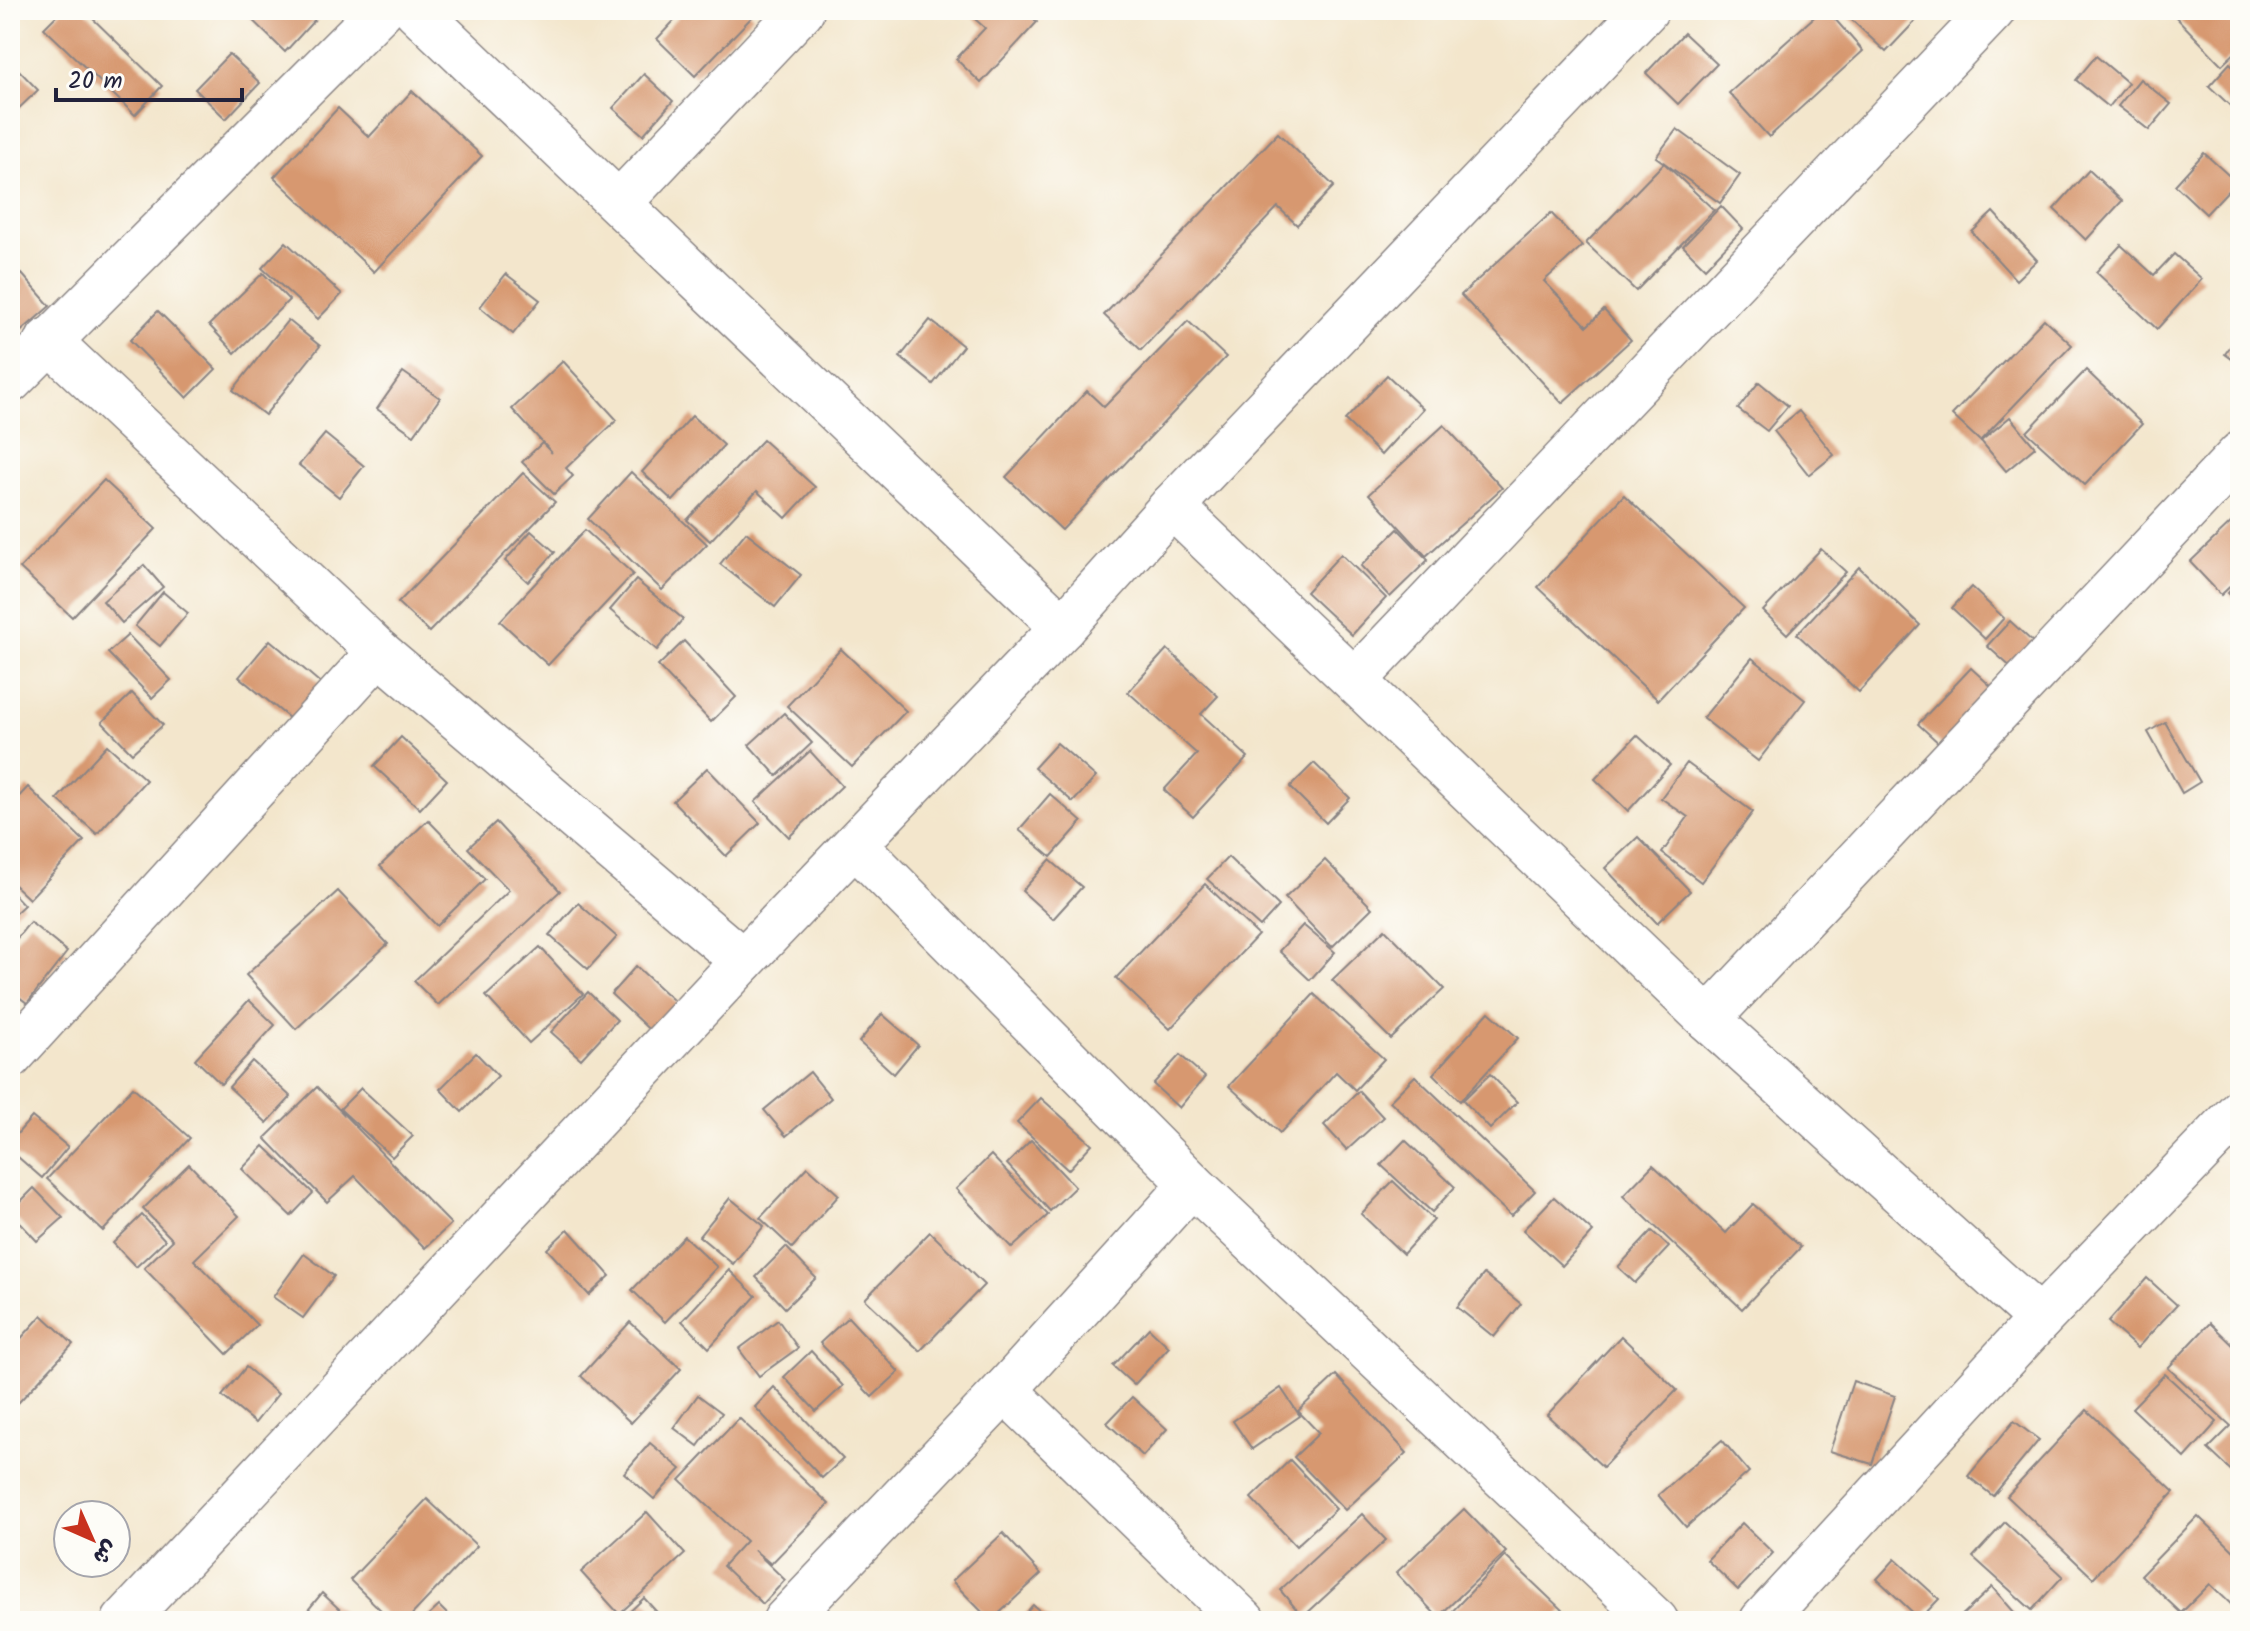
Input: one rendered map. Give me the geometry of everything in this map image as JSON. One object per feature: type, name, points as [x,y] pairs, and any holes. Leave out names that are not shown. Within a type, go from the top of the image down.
[{"type":"street","points":[[10,381],[381,10]]},
{"type":"street","points":[[416,10],[1063,627]]},
{"type":"street","points":[[620,202],[802,10]]},
{"type":"street","points":[[124,1621],[743,961],[1063,627],[1172,506],[1646,10]]},
{"type":"street","points":[[1356,679],[1993,10]]},
{"type":"street","points":[[48,340],[379,652],[743,961]]},
{"type":"street","points":[[1708,1019],[2240,454]]},
{"type":"street","points":[[1172,506],[1708,1019],[2040,1319]]},
{"type":"street","points":[[10,1057],[379,652]]},
{"type":"street","points":[[856,846],[1192,1184],[1656,1621]]},
{"type":"street","points":[[1762,1621],[2040,1319],[2240,1111]]},
{"type":"street","points":[[785,1621],[1005,1390],[1192,1184]]},
{"type":"street","points":[[1005,1390],[1243,1621]]},
{"type":"building","points":[[62,10],[84,10],[162,86],[135,115],[44,28]]},
{"type":"building","points":[[242,10],[314,10],[319,15],[285,52]]},
{"type":"building","points":[[684,10],[747,10],[753,16],[695,76],[657,39]]},
{"type":"building","points":[[965,10],[1024,10],[1037,22],[981,83],[956,59],[985,28]]},
{"type":"building","points":[[1822,10],[1827,10],[1863,51],[1769,137],[1729,93]]},
{"type":"building","points":[[1841,10],[1926,10],[1886,52]]},
{"type":"building","points":[[2175,10],[2240,10],[2240,48],[2222,65],[2172,13]]},
{"type":"building","points":[[1684,33],[1717,64],[1678,104],[1646,73]]},
{"type":"building","points":[[229,54],[260,83],[226,119],[195,89]]},
{"type":"building","points":[[2096,56],[2128,83],[2109,107],[2076,80]]},
{"type":"building","points":[[12,63],[38,90],[13,114],[10,110]]},
{"type":"building","points":[[2230,63],[2240,73],[2240,115],[2209,86]]},
{"type":"building","points":[[644,74],[673,101],[643,135],[613,108]]},
{"type":"building","points":[[2140,79],[2171,104],[2149,130],[2118,106]]},
{"type":"building","points":[[412,91],[482,156],[374,272],[274,177],[338,108],[369,137]]},
{"type":"building","points":[[1677,129],[1740,175],[1720,203],[1656,157]]},
{"type":"building","points":[[1278,133],[1334,186],[1297,225],[1278,207],[1141,350],[1104,315]]},
{"type":"building","points":[[2204,153],[2236,182],[2206,214],[2175,185]]},
{"type":"building","points":[[1664,163],[1714,210],[1636,291],[1586,243]]},
{"type":"building","points":[[2089,170],[2122,201],[2086,240],[2054,209]]},
{"type":"building","points":[[1721,206],[1743,229],[1705,268],[1683,246]]},
{"type":"building","points":[[1993,212],[2037,260],[2016,280],[1972,232]]},
{"type":"building","points":[[1551,213],[1582,246],[1544,281],[1587,326],[1604,310],[1631,340],[1562,403],[1461,295]]},
{"type":"building","points":[[286,242],[342,294],[318,319],[262,268]]},
{"type":"building","points":[[2121,245],[2154,275],[2174,254],[2202,279],[2157,329],[2096,272]]},
{"type":"building","points":[[263,273],[289,300],[235,353],[209,325]]},
{"type":"building","points":[[22,274],[50,306],[10,341],[10,285]]},
{"type":"building","points":[[506,274],[540,300],[513,334],[480,307]]},
{"type":"building","points":[[158,311],[216,369],[187,398],[130,340]]},
{"type":"building","points":[[2044,319],[2072,345],[1980,441],[1952,415]]},
{"type":"building","points":[[288,320],[320,346],[265,415],[233,390]]},
{"type":"building","points":[[930,320],[963,346],[933,384],[900,357]]},
{"type":"building","points":[[1188,321],[1226,357],[1062,530],[1006,477],[1087,391],[1104,407]]},
{"type":"building","points":[[2240,333],[2240,365],[2225,354]]},
{"type":"building","points":[[563,361],[617,420],[566,468],[573,476],[554,494],[522,462],[542,443],[552,453],[512,409]]},
{"type":"building","points":[[2086,370],[2142,424],[2085,485],[2027,432]]},
{"type":"building","points":[[403,372],[440,398],[414,435],[377,409]]},
{"type":"building","points":[[1387,375],[1423,409],[1381,455],[1345,420]]},
{"type":"building","points":[[1759,382],[1788,406],[1767,431],[1738,409]]},
{"type":"building","points":[[1799,411],[1834,455],[1809,475],[1774,431]]},
{"type":"building","points":[[692,416],[724,445],[673,501],[642,472]]},
{"type":"building","points":[[2010,417],[2035,447],[2006,471],[1981,441]]},
{"type":"building","points":[[1444,425],[1502,488],[1426,556],[1369,494]]},
{"type":"building","points":[[325,434],[364,466],[339,497],[299,465]]},
{"type":"building","points":[[763,440],[815,487],[786,518],[757,491],[710,541],[687,520]]},
{"type":"building","points":[[631,472],[707,544],[662,590],[588,519]]},
{"type":"building","points":[[523,473],[555,502],[429,632],[398,603]]},
{"type":"building","points":[[104,480],[156,529],[72,617],[20,568]]},
{"type":"building","points":[[1624,495],[1744,608],[1658,700],[1538,587]]},
{"type":"building","points":[[2238,516],[2240,577],[2221,595],[2190,562]]},
{"type":"building","points":[[1398,529],[1428,560],[1390,597],[1361,566]]},
{"type":"building","points":[[585,530],[633,574],[548,665],[500,621]]},
{"type":"building","points":[[531,531],[555,552],[528,582],[505,561]]},
{"type":"building","points":[[746,532],[801,575],[775,607],[720,564]]},
{"type":"building","points":[[1821,549],[1846,572],[1787,634],[1763,611]]},
{"type":"building","points":[[1341,554],[1386,598],[1352,635],[1306,592]]},
{"type":"building","points":[[144,565],[163,587],[122,623],[103,601]]},
{"type":"building","points":[[1859,567],[1920,625],[1859,692],[1797,634]]},
{"type":"building","points":[[636,580],[683,619],[657,650],[610,610]]},
{"type":"building","points":[[2240,580],[2240,605],[2228,593]]},
{"type":"building","points":[[1971,587],[2004,618],[1985,639],[1952,608]]},
{"type":"building","points":[[163,592],[188,613],[160,646],[135,626]]},
{"type":"building","points":[[2010,621],[2035,644],[2013,669],[1987,646]]},
{"type":"building","points":[[128,635],[171,680],[152,698],[108,653]]},
{"type":"building","points":[[270,640],[324,686],[294,722],[239,677]]},
{"type":"building","points":[[684,641],[736,697],[711,722],[658,666]]},
{"type":"building","points":[[841,649],[906,711],[852,767],[787,706]]},
{"type":"building","points":[[1167,649],[1218,696],[1201,714],[1248,757],[1193,817],[1164,790],[1197,754],[1128,692]]},
{"type":"building","points":[[1752,658],[1805,700],[1758,761],[1703,718]]},
{"type":"building","points":[[1971,668],[2006,700],[1953,756],[1918,724]]},
{"type":"building","points":[[132,693],[163,725],[132,753],[102,722]]},
{"type":"building","points":[[784,713],[812,743],[777,776],[749,745]]},
{"type":"building","points":[[2165,722],[2200,782],[2182,793],[2148,732]]},
{"type":"building","points":[[1637,735],[1670,765],[1628,811],[1595,779]]},
{"type":"building","points":[[401,737],[447,780],[420,809],[374,766]]},
{"type":"building","points":[[1057,743],[1096,777],[1073,802],[1034,768]]},
{"type":"building","points":[[107,745],[146,780],[97,834],[57,799]]},
{"type":"building","points":[[810,751],[842,786],[789,837],[755,802]]},
{"type":"building","points":[[1314,763],[1350,798],[1326,823],[1290,787]]},
{"type":"building","points":[[1687,763],[1753,812],[1701,882],[1662,853],[1688,817],[1661,798]]},
{"type":"building","points":[[707,768],[760,823],[726,856],[673,801]]},
{"type":"building","points":[[28,787],[84,841],[29,899],[10,881],[10,806]]},
{"type":"building","points":[[1050,794],[1082,822],[1051,857],[1019,830]]},
{"type":"building","points":[[428,820],[485,879],[437,926],[380,866]]},
{"type":"building","points":[[496,822],[560,891],[438,1005],[414,981],[509,890],[468,848]]},
{"type":"building","points":[[1638,837],[1690,891],[1657,923],[1605,868]]},
{"type":"building","points":[[1228,857],[1279,906],[1260,927],[1207,879]]},
{"type":"building","points":[[1050,860],[1082,887],[1053,919],[1022,891]]},
{"type":"building","points":[[1325,860],[1372,908],[1332,947],[1285,898]]},
{"type":"building","points":[[1205,884],[1258,935],[1170,1029],[1116,978]]},
{"type":"building","points":[[10,890],[24,905],[10,918]]},
{"type":"building","points":[[338,891],[388,944],[296,1029],[246,975]]},
{"type":"building","points":[[578,903],[617,937],[588,969],[549,935]]},
{"type":"building","points":[[30,922],[67,952],[27,1003],[10,990],[10,947]]},
{"type":"building","points":[[1303,925],[1335,952],[1310,980],[1279,951]]},
{"type":"building","points":[[1385,929],[1444,989],[1391,1039],[1332,980]]},
{"type":"building","points":[[540,947],[583,994],[529,1043],[486,996]]},
{"type":"building","points":[[636,966],[683,1009],[658,1038],[611,994]]},
{"type":"building","points":[[588,992],[617,1020],[581,1059],[551,1032]]},
{"type":"building","points":[[1314,994],[1384,1059],[1355,1090],[1336,1072],[1280,1133],[1229,1086]]},
{"type":"building","points":[[249,1000],[275,1025],[221,1084],[195,1059]]},
{"type":"building","points":[[1489,1012],[1518,1038],[1460,1101],[1433,1074]]},
{"type":"building","points":[[882,1014],[918,1045],[894,1074],[859,1042]]},
{"type":"building","points":[[476,1053],[498,1076],[462,1112],[440,1089]]},
{"type":"building","points":[[1180,1055],[1205,1077],[1179,1108],[1153,1084]]},
{"type":"building","points":[[252,1061],[291,1097],[267,1123],[229,1087]]},
{"type":"building","points":[[810,1072],[831,1098],[786,1136],[764,1110]]},
{"type":"building","points":[[1490,1074],[1517,1102],[1490,1129],[1463,1100]]},
{"type":"building","points":[[1415,1076],[1535,1191],[1511,1216],[1390,1101]]},
{"type":"building","points":[[133,1087],[190,1138],[103,1231],[47,1179]]},
{"type":"building","points":[[317,1087],[451,1224],[425,1248],[355,1176],[327,1202],[265,1138]]},
{"type":"building","points":[[361,1088],[413,1136],[392,1157],[340,1109]]},
{"type":"building","points":[[1359,1091],[1383,1117],[1347,1150],[1324,1125]]},
{"type":"building","points":[[1041,1098],[1092,1144],[1068,1170],[1017,1123]]},
{"type":"building","points":[[32,1117],[68,1147],[42,1178],[10,1150],[10,1142]]},
{"type":"building","points":[[1031,1140],[1075,1187],[1050,1211],[1007,1164]]},
{"type":"building","points":[[1405,1140],[1455,1187],[1432,1212],[1381,1165]]},
{"type":"building","points":[[264,1146],[313,1193],[291,1216],[242,1169]]},
{"type":"building","points":[[991,1155],[1048,1215],[1012,1248],[956,1189]]},
{"type":"building","points":[[189,1164],[239,1216],[194,1260],[257,1325],[227,1354],[144,1268],[173,1240],[143,1209]]},
{"type":"building","points":[[1653,1165],[1726,1233],[1753,1204],[1801,1247],[1742,1309],[1623,1196]]},
{"type":"building","points":[[808,1167],[839,1195],[792,1248],[760,1218]]},
{"type":"building","points":[[1393,1181],[1434,1220],[1403,1254],[1361,1214]]},
{"type":"building","points":[[34,1188],[63,1218],[37,1241],[10,1212]]},
{"type":"building","points":[[1554,1197],[1593,1232],[1562,1266],[1523,1230]]},
{"type":"building","points":[[730,1198],[764,1226],[733,1264],[699,1236]]},
{"type":"building","points":[[142,1215],[165,1240],[136,1267],[113,1243]]},
{"type":"building","points":[[568,1229],[610,1276],[589,1295],[547,1249]]},
{"type":"building","points":[[1652,1231],[1669,1247],[1635,1283],[1618,1267]]},
{"type":"building","points":[[930,1232],[984,1285],[920,1351],[865,1299]]},
{"type":"building","points":[[684,1236],[717,1267],[665,1322],[632,1290]]},
{"type":"building","points":[[786,1247],[816,1278],[785,1308],[756,1277]]},
{"type":"building","points":[[304,1254],[334,1276],[303,1318],[273,1297]]},
{"type":"building","points":[[729,1270],[756,1296],[709,1348],[682,1321]]},
{"type":"building","points":[[1484,1274],[1521,1304],[1494,1337],[1457,1307]]},
{"type":"building","points":[[2147,1278],[2177,1305],[2137,1348],[2108,1322]]},
{"type":"building","points":[[42,1315],[73,1344],[18,1403],[10,1396],[10,1338],[16,1344]]},
{"type":"building","points":[[848,1317],[899,1372],[872,1397],[820,1343]]},
{"type":"building","points":[[778,1320],[798,1348],[759,1376],[739,1349]]},
{"type":"building","points":[[630,1322],[681,1369],[631,1423],[581,1376]]},
{"type":"building","points":[[2210,1323],[2240,1352],[2240,1479],[2208,1449],[2231,1426],[2168,1368]]},
{"type":"building","points":[[1149,1328],[1169,1347],[1134,1385],[1113,1366]]},
{"type":"building","points":[[1621,1336],[1677,1390],[1603,1467],[1547,1415]]},
{"type":"building","points":[[811,1351],[843,1386],[816,1411],[784,1377]]},
{"type":"building","points":[[246,1367],[278,1394],[255,1423],[222,1396]]},
{"type":"building","points":[[2165,1374],[2217,1422],[2185,1458],[2132,1408]]},
{"type":"building","points":[[1336,1375],[1407,1453],[1345,1510],[1294,1457],[1319,1433],[1298,1411]]},
{"type":"building","points":[[1853,1381],[1895,1396],[1872,1464],[1830,1451]]},
{"type":"building","points":[[774,1387],[843,1459],[822,1478],[755,1407]]},
{"type":"building","points":[[1281,1388],[1300,1416],[1252,1449],[1233,1421]]},
{"type":"building","points":[[698,1395],[722,1413],[698,1446],[674,1428]]},
{"type":"building","points":[[1132,1397],[1167,1429],[1143,1456],[1107,1423]]},
{"type":"building","points":[[2087,1410],[2174,1492],[2093,1578],[2007,1496]]},
{"type":"building","points":[[739,1418],[829,1504],[771,1564],[754,1550],[785,1580],[763,1604],[723,1566],[746,1541],[680,1480]]},
{"type":"building","points":[[2014,1421],[2039,1440],[1993,1496],[1968,1476]]},
{"type":"building","points":[[1722,1440],[1749,1472],[1686,1527],[1658,1495]]},
{"type":"building","points":[[650,1443],[681,1469],[654,1499],[624,1473]]},
{"type":"building","points":[[1290,1460],[1336,1509],[1296,1546],[1251,1498]]},
{"type":"building","points":[[427,1499],[477,1546],[406,1621],[392,1621],[350,1580]]},
{"type":"building","points":[[1464,1509],[1506,1552],[1438,1617],[1396,1573]]},
{"type":"building","points":[[647,1512],[685,1554],[619,1614],[581,1572]]},
{"type":"building","points":[[1362,1514],[1386,1540],[1303,1617],[1280,1590]]},
{"type":"building","points":[[2198,1516],[2240,1557],[2240,1613],[2210,1584],[2181,1613],[2141,1575]]},
{"type":"building","points":[[2005,1522],[2063,1576],[2032,1610],[1973,1557]]},
{"type":"building","points":[[1742,1523],[1773,1553],[1738,1590],[1707,1560]]},
{"type":"building","points":[[1003,1533],[1041,1574],[991,1621],[952,1581]]},
{"type":"building","points":[[1505,1556],[1563,1611],[1554,1621],[1443,1621]]},
{"type":"building","points":[[1895,1559],[1939,1599],[1920,1619],[1877,1579]]},
{"type":"building","points":[[1992,1587],[2022,1621],[1956,1621]]},
{"type":"building","points":[[322,1593],[352,1621],[299,1621]]},
{"type":"building","points":[[644,1598],[665,1621],[620,1621]]},
{"type":"building","points":[[1033,1605],[1051,1621],[1019,1621]]},
{"type":"building","points":[[439,1606],[454,1621],[423,1621]]}]
